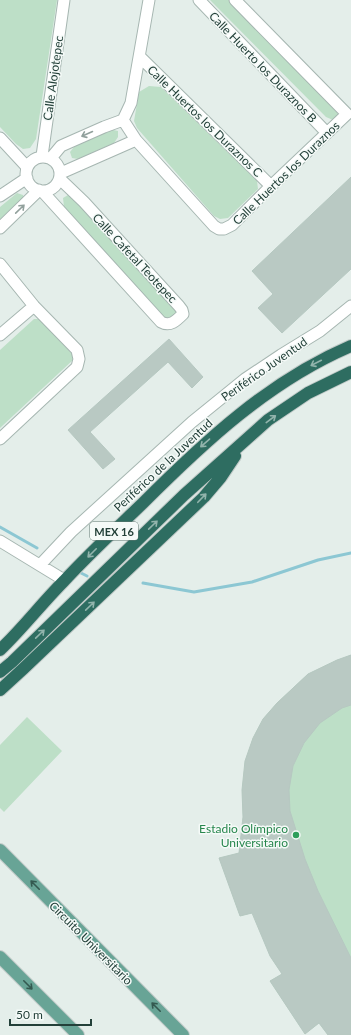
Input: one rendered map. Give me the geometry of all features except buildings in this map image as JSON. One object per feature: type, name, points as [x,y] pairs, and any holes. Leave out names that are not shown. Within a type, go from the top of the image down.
[{"type":"highway","name":"Periférico de la Juventud","points":[[0,650],[64,580],[185,460],[234,418],[269,391],[298,373],[351,346]]},
{"type":"highway","name":"MEX 16","points":[[0,690],[204,497],[227,468],[242,445],[268,420],[308,393],[351,372]]},
{"type":"highway","points":[[0,672],[184,495],[242,445]]},
{"type":"main road","name":"Circuito Universitario","points":[[0,850],[183,1035]]},
{"type":"main road","points":[[0,957],[78,1035]]},
{"type":"street","name":"Calle Alojotepec","points":[[46,157],[64,0]]},
{"type":"street","points":[[0,196],[27,173],[33,160],[46,157],[61,146],[104,126],[123,120],[131,103],[149,0]]},
{"type":"street","name":"Calle Huerto los Duraznos B","points":[[199,0],[326,133]]},
{"type":"street","name":"Calle Huertos los Duraznos","points":[[136,140],[214,226],[219,229],[224,229],[232,225],[347,114],[235,0]]},
{"type":"street","name":"Calle Huertos los Duraznos C","points":[[140,57],[271,186]]},
{"type":"street","points":[[0,138],[27,173],[31,186],[41,190],[53,188],[60,176],[136,140],[123,120]]},
{"type":"street","points":[[46,157],[58,164],[60,176]]},
{"type":"street","name":"Calle Cafetal Teotepec","points":[[41,190],[161,322],[170,324],[175,321],[183,314],[179,306],[60,176]]},
{"type":"street","points":[[0,228],[41,190]]},
{"type":"street","points":[[0,264],[34,306],[78,350],[79,363],[77,367],[0,439]]},
{"type":"street","points":[[0,335],[34,306]]},
{"type":"street","name":"Periférico Juventud","points":[[40,566],[71,532],[192,422],[245,380],[270,362],[320,331],[351,306]]},
{"type":"street","points":[[0,541],[64,580]]},
{"type":"green space","points":[[0,0],[57,0],[36,139],[30,148],[23,149],[16,144],[0,127]]},
{"type":"green space","points":[[210,0],[230,0],[336,107],[338,115],[333,120],[326,117]]},
{"type":"green space","points":[[149,86],[161,87],[257,181],[258,189],[228,218],[220,219],[214,216],[137,128],[134,121],[139,92]]},
{"type":"green space","points":[[109,129],[118,131],[118,137],[114,143],[78,159],[72,158],[70,152],[74,147]]},
{"type":"green space","points":[[17,193],[23,195],[24,199],[0,223],[0,207]]},
{"type":"green space","points":[[68,195],[73,197],[177,311],[176,318],[164,319],[64,207],[63,198]]},
{"type":"green space","points":[[34,319],[42,319],[72,354],[73,360],[0,428],[0,350]]},
{"type":"green space","name":"Estadio Olímpico Universitario","points":[[351,655],[351,1035],[328,1035],[319,1023],[305,1034],[270,981],[282,974],[270,956],[253,913],[240,916],[219,858],[239,853],[243,817],[242,791],[245,761],[253,738],[263,719],[277,703],[308,674]]},
{"type":"green space","points":[[27,717],[62,751],[4,812],[0,808],[0,745]]},
{"type":"waterway","points":[[0,527],[37,548]]},
{"type":"waterway","points":[[143,583],[194,592],[252,582],[318,560],[351,553]]},
{"type":"waterway","points":[[81,573],[87,576]]},
{"type":"place","name":"Estadio Olímpico Universitario","points":[[296,835]]}]
